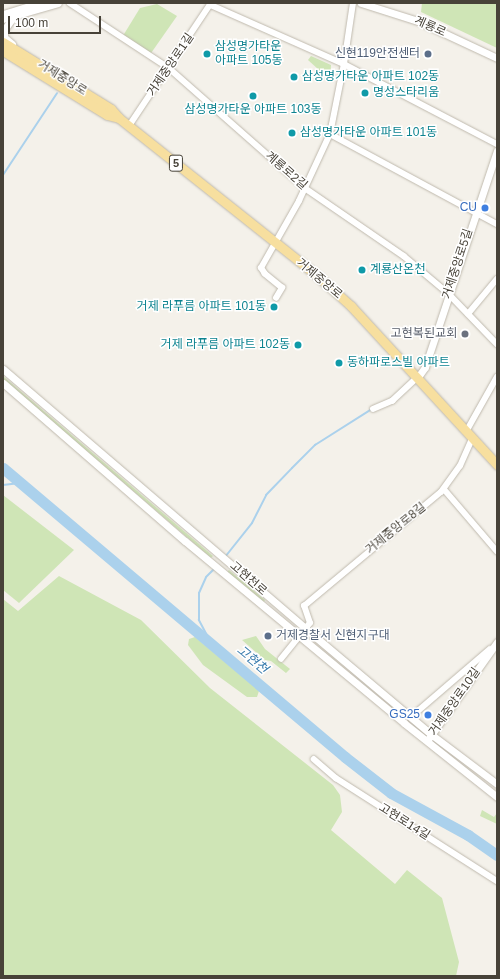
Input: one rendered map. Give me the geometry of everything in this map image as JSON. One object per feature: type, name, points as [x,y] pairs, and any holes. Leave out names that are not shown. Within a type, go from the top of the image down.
[{"type":"main road","name":"거제중앙로","points":[[3,42],[111,109],[118,118],[276,242],[351,306],[497,465]]},
{"type":"main road","name":"거제중앙로","points":[[3,51],[107,115],[118,118]]},
{"type":"street","points":[[3,13],[40,3]]},
{"type":"street","points":[[3,19],[58,3]]},
{"type":"street","name":"계룡로2길","points":[[70,3],[169,68],[305,188],[404,256],[448,293],[497,344]]},
{"type":"street","points":[[276,298],[282,288],[264,274],[261,268],[305,188],[330,134],[344,64],[353,3]]},
{"type":"street","name":"계룡로","points":[[361,3],[418,21],[497,58]]},
{"type":"street","points":[[211,4],[344,64],[497,144]]},
{"type":"street","name":"거제중앙로1길","points":[[129,126],[211,4]]},
{"type":"street","points":[[15,16],[9,20],[4,30],[4,37],[15,49]]},
{"type":"street","points":[[330,134],[475,210],[497,224]]},
{"type":"street","name":"거제중앙로5길","points":[[418,378],[425,367],[475,210],[497,151]]},
{"type":"street","points":[[468,314],[497,279]]},
{"type":"street","name":"고현천로","points":[[3,369],[220,556],[432,735],[497,784]]},
{"type":"street","name":"거제중앙로8길","points":[[306,629],[311,621],[304,606],[444,489],[460,466],[469,436],[497,377]]},
{"type":"street","points":[[373,409],[392,401],[418,378]]},
{"type":"street","name":"고현천로","points":[[3,383],[213,564],[426,741],[497,797]]},
{"type":"street","points":[[444,489],[497,551]]},
{"type":"street","points":[[281,659],[306,629]]},
{"type":"street","points":[[411,717],[497,643]]},
{"type":"street","name":"거제중앙로10길","points":[[426,741],[432,735],[497,643]]},
{"type":"street","name":"고현로14길","points":[[314,759],[342,782],[497,881]]},
{"type":"green space","points":[[422,3],[497,3],[497,48],[421,12]]},
{"type":"green space","points":[[157,4],[177,16],[149,56],[121,39],[140,8]]},
{"type":"green space","points":[[311,56],[331,65],[330,80],[308,60]]},
{"type":"green space","points":[[3,376],[213,556],[211,558],[3,379]]},
{"type":"green space","points":[[3,495],[74,550],[19,603],[3,590]]},
{"type":"green space","points":[[229,570],[265,600],[264,602],[227,572]]},
{"type":"green space","points":[[59,576],[141,620],[210,688],[333,785],[340,795],[342,812],[331,830],[395,884],[407,870],[442,898],[459,962],[456,976],[3,976],[3,599],[18,611]]},
{"type":"green space","points":[[256,636],[265,649],[290,669],[286,673],[271,661],[265,660],[242,640]]},
{"type":"green space","points":[[195,637],[256,688],[259,691],[257,697],[247,697],[203,665],[188,645],[189,639]]},
{"type":"green space","points":[[482,810],[494,817],[497,813],[497,824],[480,816]]},
{"type":"waterway","points":[[3,175],[57,93]]},
{"type":"waterway","points":[[225,557],[252,523],[266,495],[292,468],[315,445],[372,409]]},
{"type":"waterway","name":"고현천","points":[[3,468],[345,757],[391,793],[468,835],[497,855]]},
{"type":"waterway","points":[[3,485],[20,483]]},
{"type":"waterway","points":[[210,641],[199,620],[199,593],[206,577],[214,569]]},
{"type":"place","name":"삼성명가타운 아파트 105동","points":[[207,54]]},
{"type":"place","name":"신현119안전센터","points":[[428,54]]},
{"type":"place","name":"삼성명가타운 아파트 102동","points":[[294,77]]},
{"type":"place","name":"명성스타리움","points":[[365,93]]},
{"type":"place","name":"삼성명가타운 아파트 103동","points":[[253,96]]},
{"type":"place","name":"삼성명가타운 아파트 101동","points":[[292,133]]},
{"type":"place","name":"CU","points":[[485,208]]},
{"type":"place","name":"계룡산온천","points":[[362,270]]},
{"type":"place","name":"거제 라푸름 아파트 101동","points":[[274,307]]},
{"type":"place","name":"고현복된교회","points":[[465,334]]},
{"type":"place","name":"거제 라푸름 아파트 102동","points":[[298,345]]},
{"type":"place","name":"동하파로스빌 아파트","points":[[339,363]]},
{"type":"place","name":"거제경찰서 신현지구대","points":[[268,636]]},
{"type":"place","name":"GS25","points":[[428,715]]}]
